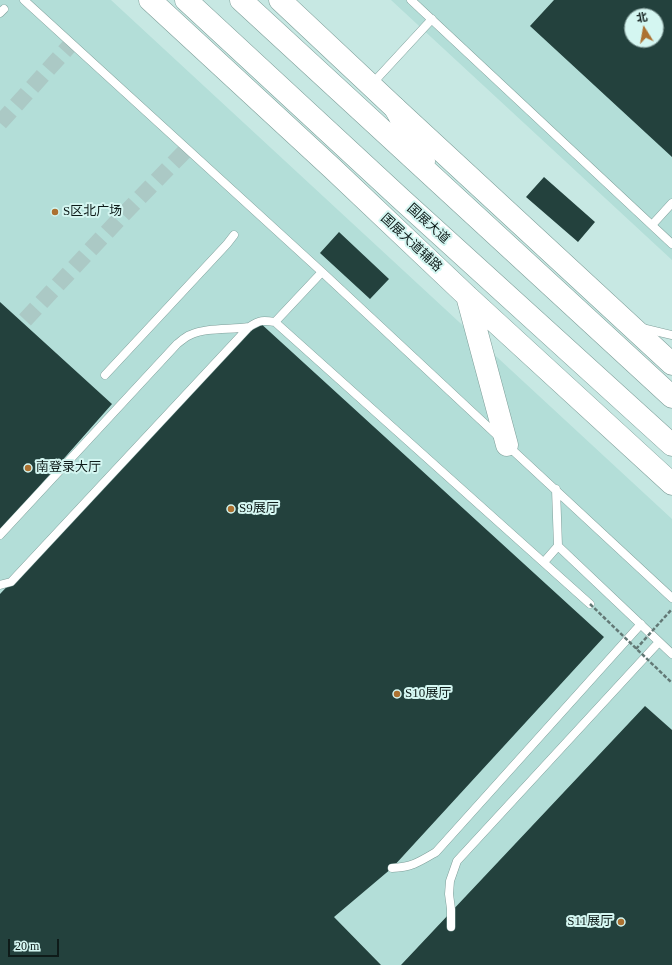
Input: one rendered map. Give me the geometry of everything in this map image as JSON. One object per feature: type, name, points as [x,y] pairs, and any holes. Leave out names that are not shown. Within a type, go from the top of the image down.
[{"type":"street","name":"国展大道辅路","points":[[150,0],[333,169],[467,296],[672,484]]},
{"type":"street","name":"国展大道","points":[[186,0],[400,198],[672,445]]},
{"type":"street","points":[[241,0],[672,397]]},
{"type":"street","points":[[280,0],[672,364]]},
{"type":"street","points":[[395,108],[433,178]]},
{"type":"street","points":[[333,169],[400,198]]},
{"type":"street","points":[[467,296],[507,445]]},
{"type":"lane","points":[[24,0],[322,272],[672,598]]},
{"type":"lane","points":[[411,0],[672,244]]},
{"type":"lane","points":[[371,85],[432,19]]},
{"type":"lane","points":[[652,225],[672,203]]},
{"type":"lane","points":[[105,375],[234,235]]},
{"type":"lane","points":[[275,322],[322,272]]},
{"type":"lane","points":[[0,585],[10,582],[249,327],[266,320],[275,322],[590,604]]},
{"type":"lane","points":[[630,325],[672,335]]},
{"type":"lane","points":[[0,535],[177,344],[190,335],[204,331],[249,327]]},
{"type":"lane","points":[[544,562],[558,546],[556,489]]},
{"type":"lane","points":[[558,546],[672,654]]},
{"type":"lane","points":[[392,868],[404,867],[418,863],[436,852],[641,624]]},
{"type":"lane","points":[[451,927],[450,881],[457,860],[659,642]]},
{"type":"path","points":[[590,604],[672,683]]},
{"type":"path","points":[[636,649],[672,609]]},
{"type":"shaded area","points":[[0,0],[111,0],[672,519],[672,965],[0,965]]},
{"type":"shaded area","points":[[391,0],[672,0],[672,260]]},
{"type":"building","points":[[554,0],[672,0],[672,157],[530,26]]},
{"type":"building","points":[[544,177],[595,222],[578,242],[526,197]]},
{"type":"building","points":[[339,232],[389,279],[370,299],[320,253]]},
{"type":"building","name":"南登录大厅","points":[[0,302],[112,404],[0,531]]},
{"type":"building","points":[[258,321],[604,637],[392,868],[334,917],[381,965],[0,965],[0,594]]},
{"type":"building","points":[[645,706],[672,730],[672,965],[401,965]]},
{"type":"tunnel","points":[[0,123],[72,43]]},
{"type":"tunnel","points":[[25,320],[187,149]]},
{"type":"place","name":"S区北广场","points":[[55,212]]},
{"type":"place","name":"南登录大厅","points":[[28,468]]},
{"type":"place","name":"S9展厅","points":[[231,509]]},
{"type":"place","name":"S10展厅","points":[[397,694]]},
{"type":"place","name":"S11展厅","points":[[621,922]]}]
